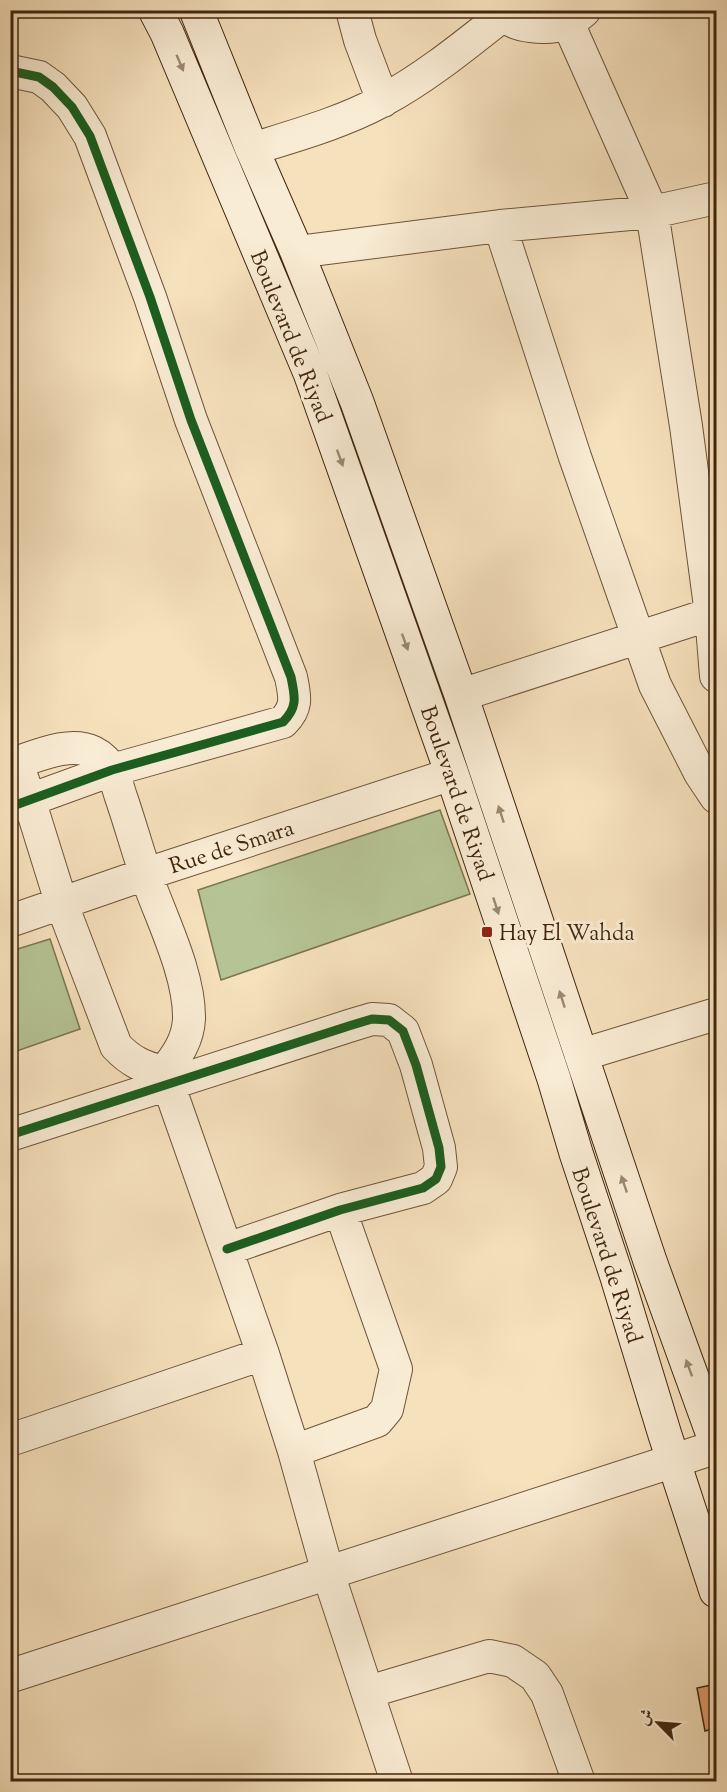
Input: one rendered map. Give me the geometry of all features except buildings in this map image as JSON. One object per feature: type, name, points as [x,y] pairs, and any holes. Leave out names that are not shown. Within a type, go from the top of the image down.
[{"type":"main road","name":"Boulevard de Riyad","points":[[155,10],[167,33],[310,373],[452,774],[554,1079],[717,1591]]},
{"type":"main road","name":"Boulevard de Riyad","points":[[196,10],[357,402],[461,695],[650,1262],[717,1445]]},
{"type":"main road","points":[[10,1676],[717,1445]]},
{"type":"street","points":[[352,10],[360,40],[383,100]]},
{"type":"street","points":[[252,149],[324,127],[383,100],[422,75],[501,13],[516,23],[537,28],[576,17],[652,212],[714,613],[717,676]]},
{"type":"street","points":[[10,71],[39,77],[53,87],[72,107],[90,136],[150,297],[191,420],[291,677],[294,691],[294,709],[283,722],[112,770],[20,803]]},
{"type":"street","points":[[297,252],[500,226],[652,212],[717,198]]},
{"type":"street","points":[[500,226],[575,457],[655,685],[700,773],[717,797]]},
{"type":"street","points":[[461,695],[714,613]]},
{"type":"street","points":[[167,1078],[185,1040],[189,1020],[187,999],[177,957],[146,874],[112,770],[100,756],[84,749],[68,748],[14,755],[20,803],[116,1046],[127,1057],[167,1078],[263,1354],[294,1451],[328,1573],[397,1782]]},
{"type":"street","name":"Rue de Smara","points":[[10,921],[61,902],[452,774]]},
{"type":"street","points":[[581,1055],[717,1014]]},
{"type":"street","points":[[10,1135],[167,1078],[372,1019],[388,1020],[403,1031],[439,1148],[441,1167],[436,1179],[423,1188],[340,1210],[227,1249]]},
{"type":"street","points":[[294,1451],[377,1421],[387,1409],[396,1370],[340,1210]]},
{"type":"street","points":[[10,1440],[263,1354]]},
{"type":"street","points":[[368,1692],[489,1656],[513,1661],[535,1676],[547,1694],[579,1782]]},
{"type":"green space","points":[[440,810],[470,894],[221,980],[198,890]]},
{"type":"green space","points":[[50,939],[80,1029],[11,1053],[11,951]]},
{"type":"cycle path","points":[[10,71],[39,77],[53,87],[72,107],[90,136],[150,297],[191,420],[291,677],[294,696],[291,711],[283,722],[112,770],[10,807]]},
{"type":"cycle path","points":[[10,1135],[352,1025],[372,1019],[389,1020],[403,1031],[416,1065],[439,1148],[441,1167],[436,1179],[423,1188],[340,1210],[227,1249]]},
{"type":"place","name":"Hay El Wahda","points":[[487,932]]}]
